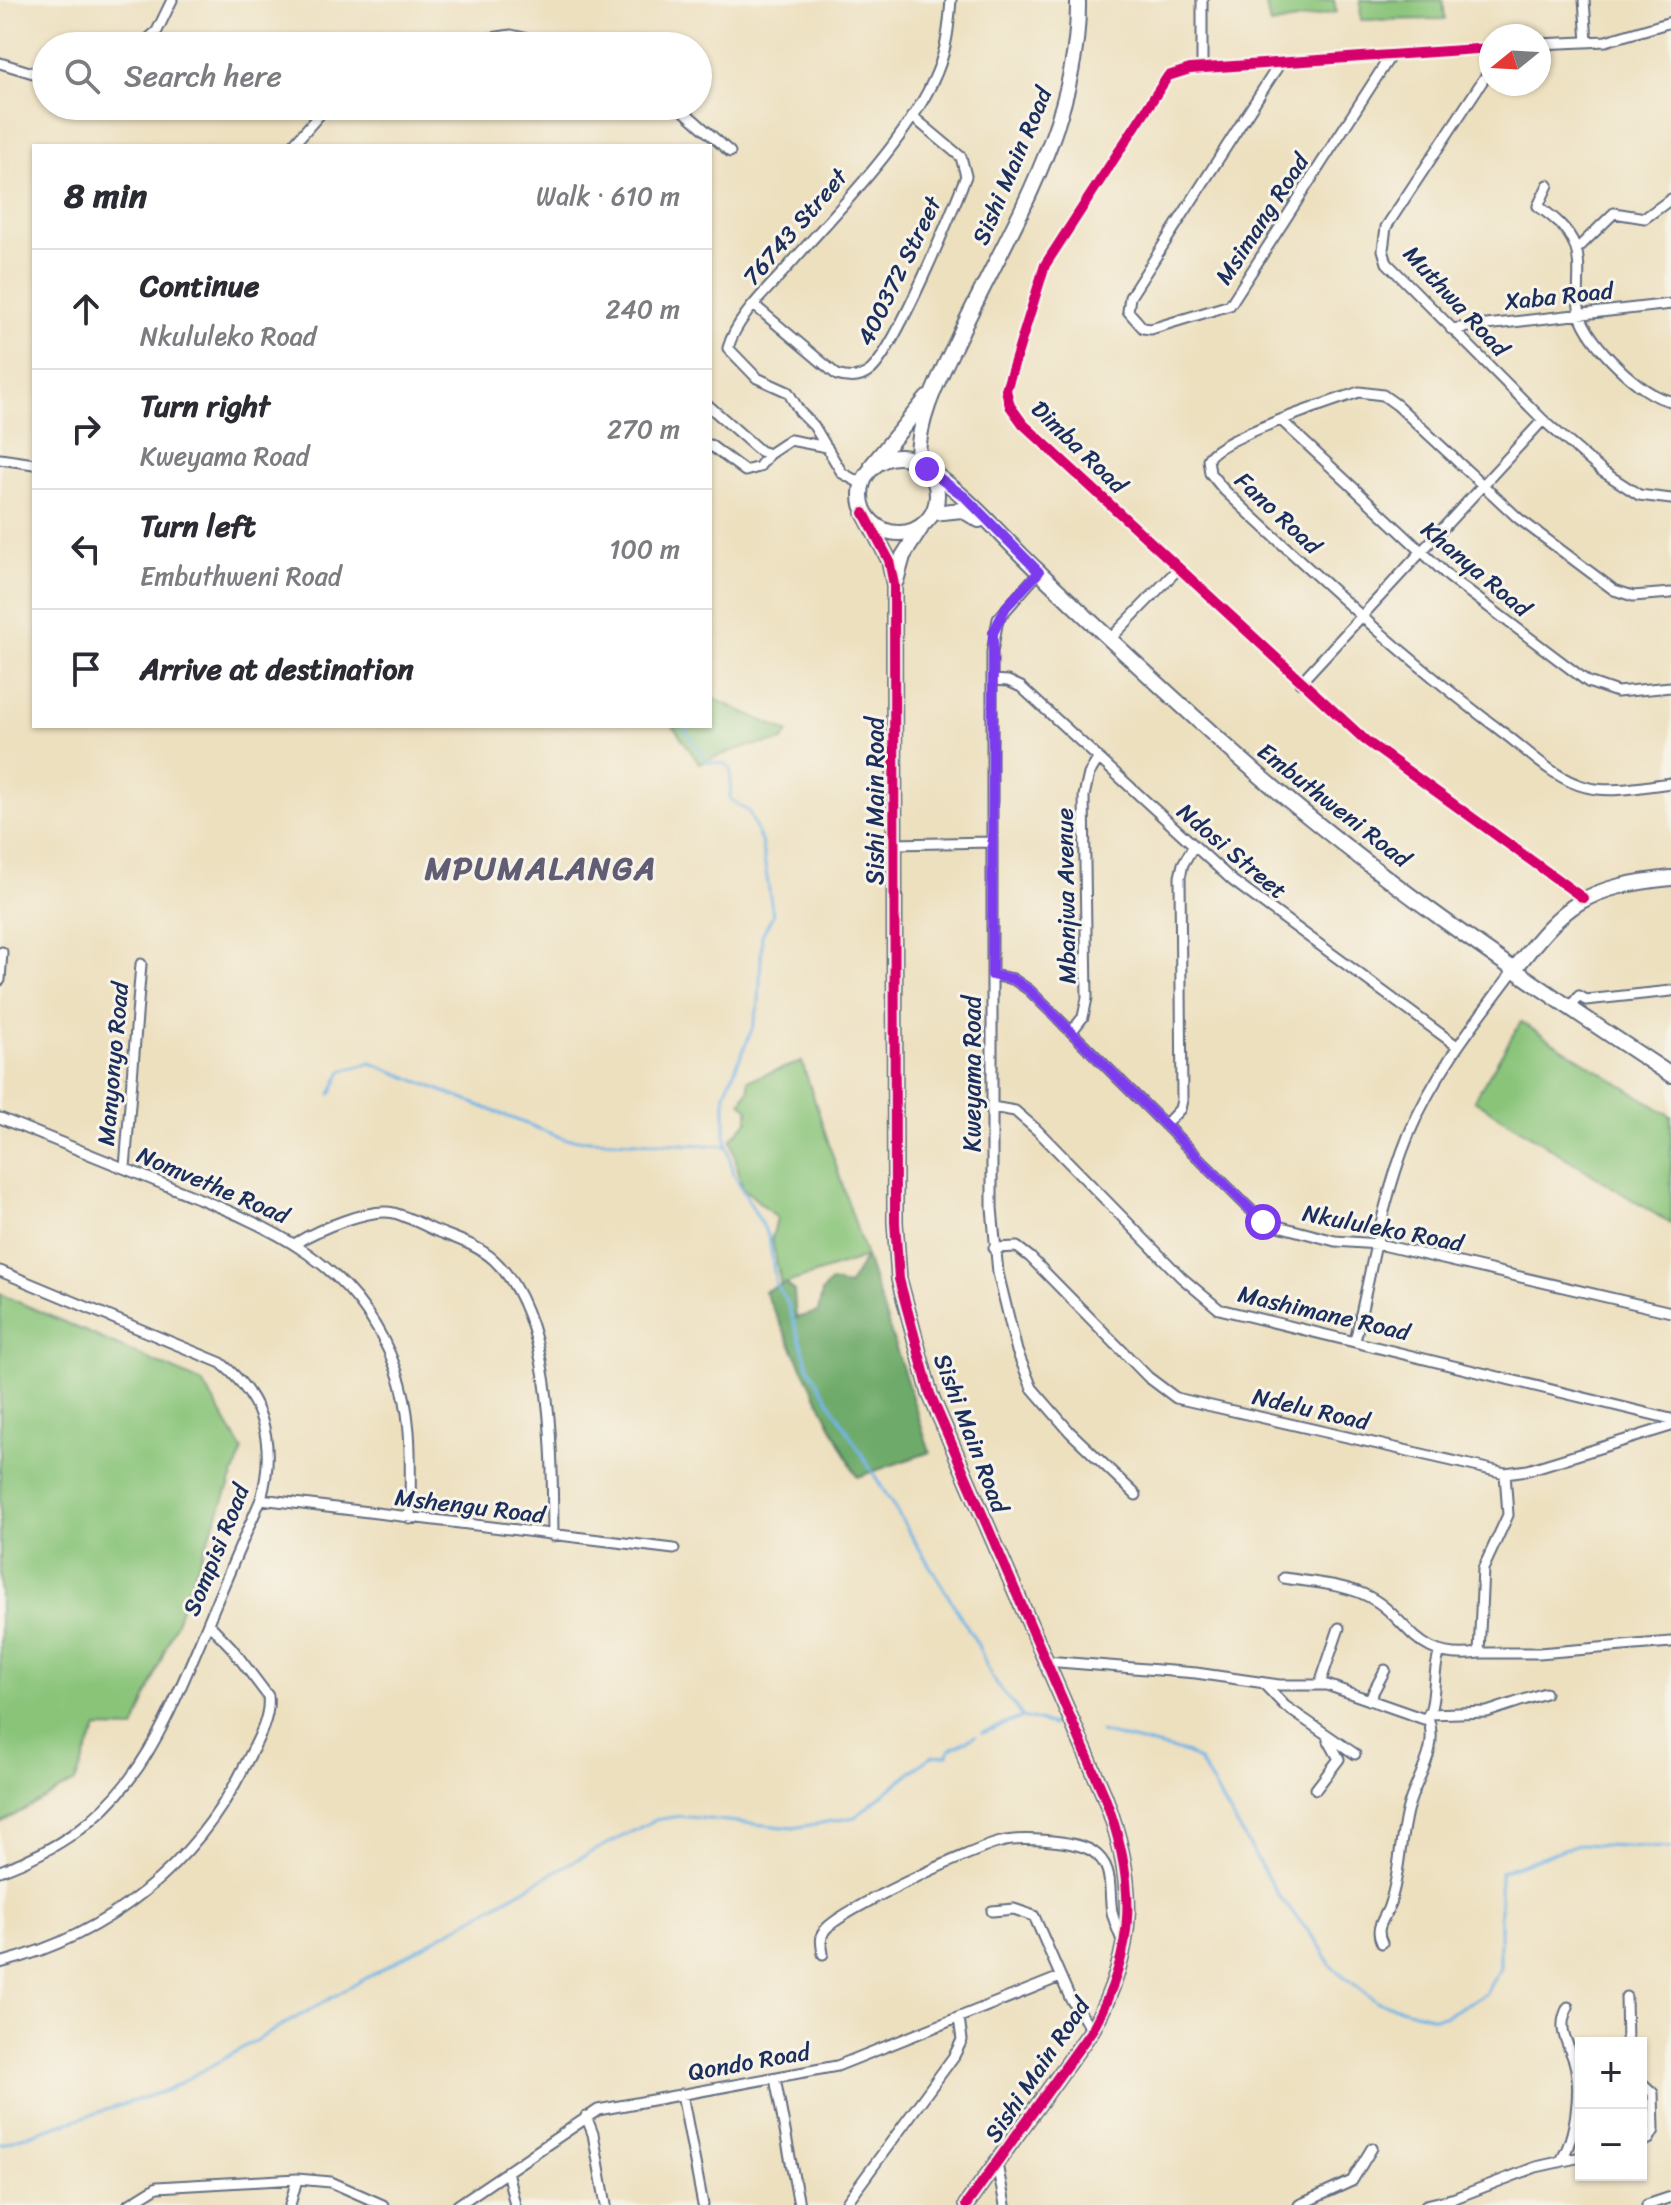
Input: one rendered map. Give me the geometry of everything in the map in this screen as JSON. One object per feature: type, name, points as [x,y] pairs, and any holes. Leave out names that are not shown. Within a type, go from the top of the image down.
[{"type":"street","points":[[156,32],[172,0]]},
{"type":"street","name":"76743 Street","points":[[862,484],[842,473],[788,392],[757,378],[728,348],[731,337],[754,305],[912,116],[938,70],[948,37],[951,0]]},
{"type":"street","name":"Sishi Main Road","points":[[923,465],[919,430],[1057,128],[1075,57],[1078,0]]},
{"type":"street","points":[[1202,0],[1202,68]]},
{"type":"street","points":[[1584,0],[1587,42]]},
{"type":"street","points":[[1551,44],[1628,36],[1671,22]]},
{"type":"street","name":"Dimba Road","points":[[1479,49],[1176,72],[1161,83],[1057,243],[1038,283],[1006,390],[1010,406],[1023,424],[1300,683],[1365,740],[1583,898]]},
{"type":"street","name":"Msimang Road","points":[[1280,63],[1130,297],[1128,311],[1143,328],[1151,329],[1230,305],[1391,55]]},
{"type":"street","points":[[0,63],[32,73]]},
{"type":"street","name":"Muthwa Road","points":[[1479,87],[1383,236],[1383,250],[1395,274],[1543,420],[1622,486],[1652,499],[1671,499]]},
{"type":"street","name":"400372 Street","points":[[754,305],[837,375],[854,378],[870,371],[896,329],[966,176],[961,157],[912,116]]},
{"type":"street","points":[[294,144],[315,120]]},
{"type":"street","points":[[694,120],[730,152]]},
{"type":"street","points":[[1548,185],[1538,206],[1569,234],[1577,249],[1580,314],[1602,349],[1631,379],[1655,397],[1671,401]]},
{"type":"street","points":[[1577,249],[1614,213],[1645,218],[1671,199]]},
{"type":"street","name":"Xaba Road","points":[[1451,329],[1671,304]]},
{"type":"street","name":"Sishi Main Road","points":[[869,469],[877,455],[937,385]]},
{"type":"street","name":"Fano Road","points":[[1671,593],[1633,596],[1614,590],[1530,527],[1383,395],[1359,392],[1216,448],[1208,459],[1210,473],[1224,490],[1360,617],[1431,679],[1575,783],[1599,790],[1671,783]]},
{"type":"street","points":[[712,409],[760,451],[769,454]]},
{"type":"street","points":[[1300,683],[1484,488],[1543,420]]},
{"type":"street","name":"Khanya Road","points":[[1282,421],[1421,552],[1508,623],[1588,682],[1617,692],[1671,687]]},
{"type":"street","points":[[712,446],[745,471],[759,467],[769,454],[790,440],[827,447]]},
{"type":"street","points":[[892,457],[923,465],[937,490],[928,519],[912,532],[885,531],[864,513],[860,498],[869,469],[892,457]]},
{"type":"street","points":[[0,459],[32,464]]},
{"type":"street","name":"Embuthweni Road","points":[[923,465],[965,497],[999,534],[1110,639],[1225,745],[1314,821],[1514,970],[1671,1075]]},
{"type":"street","name":"Embuthweni Road","points":[[928,519],[962,510],[999,534]]},
{"type":"street","name":"Sishi Main Road","points":[[864,513],[889,560],[894,585],[895,1222],[899,1279],[933,1404],[1104,1795],[1125,1859],[1129,1887],[1124,1948],[1113,1989],[1092,2030],[966,2205]]},
{"type":"street","name":"Sishi Main Road","points":[[894,585],[903,556],[928,519]]},
{"type":"street","points":[[1110,639],[1178,569]]},
{"type":"street","name":"Kweyama Road","points":[[1039,572],[998,619],[993,633],[994,1248],[1017,1351],[1032,1388],[1070,1432],[1136,1495]]},
{"type":"street","name":"Ndosi Street","points":[[992,680],[1008,681],[1021,687],[1193,847],[1291,926],[1457,1046]]},
{"type":"street","name":"Mbanjwa Avenue","points":[[1072,1031],[1083,1017],[1087,998],[1084,796],[1089,774],[1098,759]]},
{"type":"street","points":[[895,844],[991,842]]},
{"type":"street","points":[[1165,1125],[1180,1109],[1182,1100],[1180,877],[1183,864],[1193,847]]},
{"type":"street","points":[[1355,1341],[1409,1135],[1457,1046],[1545,932],[1583,898],[1616,886],[1671,878]]},
{"type":"street","points":[[0,980],[2,952]]},
{"type":"street","name":"Manyonyo Road","points":[[125,1168],[141,964]]},
{"type":"street","name":"Nkululeko Road","points":[[992,975],[1022,984],[1263,1222],[1335,1241],[1378,1244],[1671,1312]]},
{"type":"street","points":[[1569,1008],[1579,996],[1586,1000],[1628,993],[1647,996],[1671,991]]},
{"type":"street","name":"Mashimane Road","points":[[992,1107],[1015,1111],[1037,1130],[1181,1277],[1219,1309],[1671,1419]]},
{"type":"street","name":"Nomvethe Road","points":[[0,1118],[245,1217],[296,1243],[355,1295],[369,1313],[397,1370],[408,1420],[410,1519]]},
{"type":"street","points":[[296,1243],[321,1230],[362,1217],[394,1213],[474,1247],[497,1262],[517,1293],[547,1386],[551,1421],[553,1536]]},
{"type":"street","name":"Ndelu Road","points":[[994,1248],[1017,1247],[1030,1257],[1148,1377],[1176,1398],[1505,1473],[1528,1470],[1671,1426]]},
{"type":"street","name":"Sompisi Road","points":[[0,1271],[198,1351],[236,1375],[257,1404],[264,1423],[269,1461],[261,1499],[159,1737],[112,1802],[67,1839],[0,1871]]},
{"type":"street","points":[[1479,1653],[1483,1569],[1508,1515],[1505,1473]]},
{"type":"street","name":"Mshengu Road","points":[[261,1499],[674,1549]]},
{"type":"street","points":[[1284,1578],[1362,1593],[1382,1605],[1413,1637],[1440,1652],[1462,1656],[1671,1642]]},
{"type":"street","points":[[0,1963],[72,1938],[120,1911],[185,1856],[231,1793],[265,1722],[269,1702],[264,1687],[208,1623]]},
{"type":"street","points":[[1320,1684],[1339,1628]]},
{"type":"street","points":[[1382,1943],[1379,1926],[1394,1891],[1406,1812],[1419,1775],[1428,1762],[1434,1665],[1440,1652]]},
{"type":"street","points":[[1046,1661],[1196,1673],[1263,1683],[1320,1684],[1413,1717],[1487,1712],[1545,1693]]},
{"type":"street","points":[[1369,1700],[1385,1670]]},
{"type":"street","points":[[1263,1683],[1285,1706],[1355,1754]]},
{"type":"street","points":[[1316,1789],[1339,1759],[1327,1736]]},
{"type":"street","points":[[823,1954],[821,1941],[825,1930],[847,1915],[906,1881],[999,1842],[1020,1840],[1076,1845],[1094,1852],[1109,1873],[1111,1910],[1124,1948]]},
{"type":"street","points":[[992,1911],[1014,1909],[1034,1916],[1078,2013],[1092,2030]]},
{"type":"street","name":"Qondo Road","points":[[458,2205],[586,2116],[607,2107],[837,2066],[1060,1977]]},
{"type":"street","points":[[1626,1997],[1627,2037]]},
{"type":"street","points":[[1560,2162],[1574,2120],[1577,2078],[1562,2023],[1568,2007]]},
{"type":"street","points":[[845,2205],[954,2056],[962,2040],[959,2018]]},
{"type":"street","points":[[775,2078],[799,2205]]},
{"type":"street","points":[[1647,2088],[1653,2093],[1654,2130],[1647,2140]]},
{"type":"street","points":[[682,2094],[703,2205]]},
{"type":"street","points":[[586,2116],[593,2134],[606,2205]]},
{"type":"street","points":[[1299,2205],[1352,2181],[1372,2148]]},
{"type":"street","points":[[1426,2205],[1575,2158]]},
{"type":"street","points":[[997,2164],[1005,2205]]},
{"type":"street","points":[[507,2171],[515,2205]]},
{"type":"street","points":[[128,2205],[157,2187],[297,2179],[331,2182],[383,2205]]},
{"type":"street","points":[[290,2205],[297,2179]]},
{"type":"street","points":[[1650,2204],[1671,2197]]},
{"type":"green space","points":[[1265,0],[1334,0],[1336,12],[1270,25]]},
{"type":"green space","points":[[1360,0],[1443,0],[1445,19],[1361,20]]},
{"type":"green space","points":[[712,698],[788,732],[783,741],[744,747],[699,763],[674,728],[712,728]]},
{"type":"green space","points":[[1521,1022],[1671,1116],[1671,1224],[1474,1100]]},
{"type":"green space","points":[[802,1062],[866,1257],[781,1285],[772,1239],[777,1218],[742,1187],[731,1139],[748,1121],[748,1108],[741,1103],[749,1089],[748,1080]]},
{"type":"green space","points":[[866,1257],[930,1452],[857,1477],[764,1291],[786,1283],[794,1291],[796,1318],[818,1312],[822,1292],[830,1282],[848,1286]]},
{"type":"green space","points":[[0,1294],[203,1383],[243,1450],[134,1729],[97,1728],[75,1782],[0,1823]]},
{"type":"waterway","points":[[684,728],[708,762],[726,764],[731,770],[730,799],[749,812],[761,841],[773,915],[762,935],[759,1003],[753,1027],[725,1093],[725,1135],[733,1173],[769,1237],[776,1285],[787,1302],[809,1368],[977,1643],[992,1678],[1023,1717]]},
{"type":"waterway","points":[[331,1094],[342,1071],[371,1063],[565,1139],[727,1146]]},
{"type":"waterway","points":[[982,1733],[1023,1717],[1053,1725]]},
{"type":"waterway","points":[[1100,1732],[1186,1753],[1199,1761],[1278,1895],[1319,1944],[1331,1966],[1377,2002],[1434,2017],[1445,2016],[1485,1994],[1500,1969],[1500,1872],[1578,1844],[1671,1848]]},
{"type":"waterway","points":[[0,2144],[168,2090],[570,1863],[655,1820],[680,1816],[793,1828],[855,1817],[932,1756],[948,1755],[949,1750],[975,1736]]},
{"type":"cycle path","points":[[1479,49],[1190,69],[1168,76],[1045,265],[1006,390],[1010,406],[1023,424],[1365,740],[1583,898]]},
{"type":"cycle path","points":[[864,513],[889,560],[894,585],[895,1222],[899,1279],[930,1394],[1104,1795],[1115,1826],[1127,1886],[1124,1943],[1118,1971],[1092,2030],[966,2205]]},
{"type":"district","name":"MPUMALANGA","points":[[541,868]]},
{"type":"route","points":[[927,469],[965,497],[1039,572],[1006,607],[993,633],[992,975],[1013,979],[1029,990],[1263,1222]]}]
